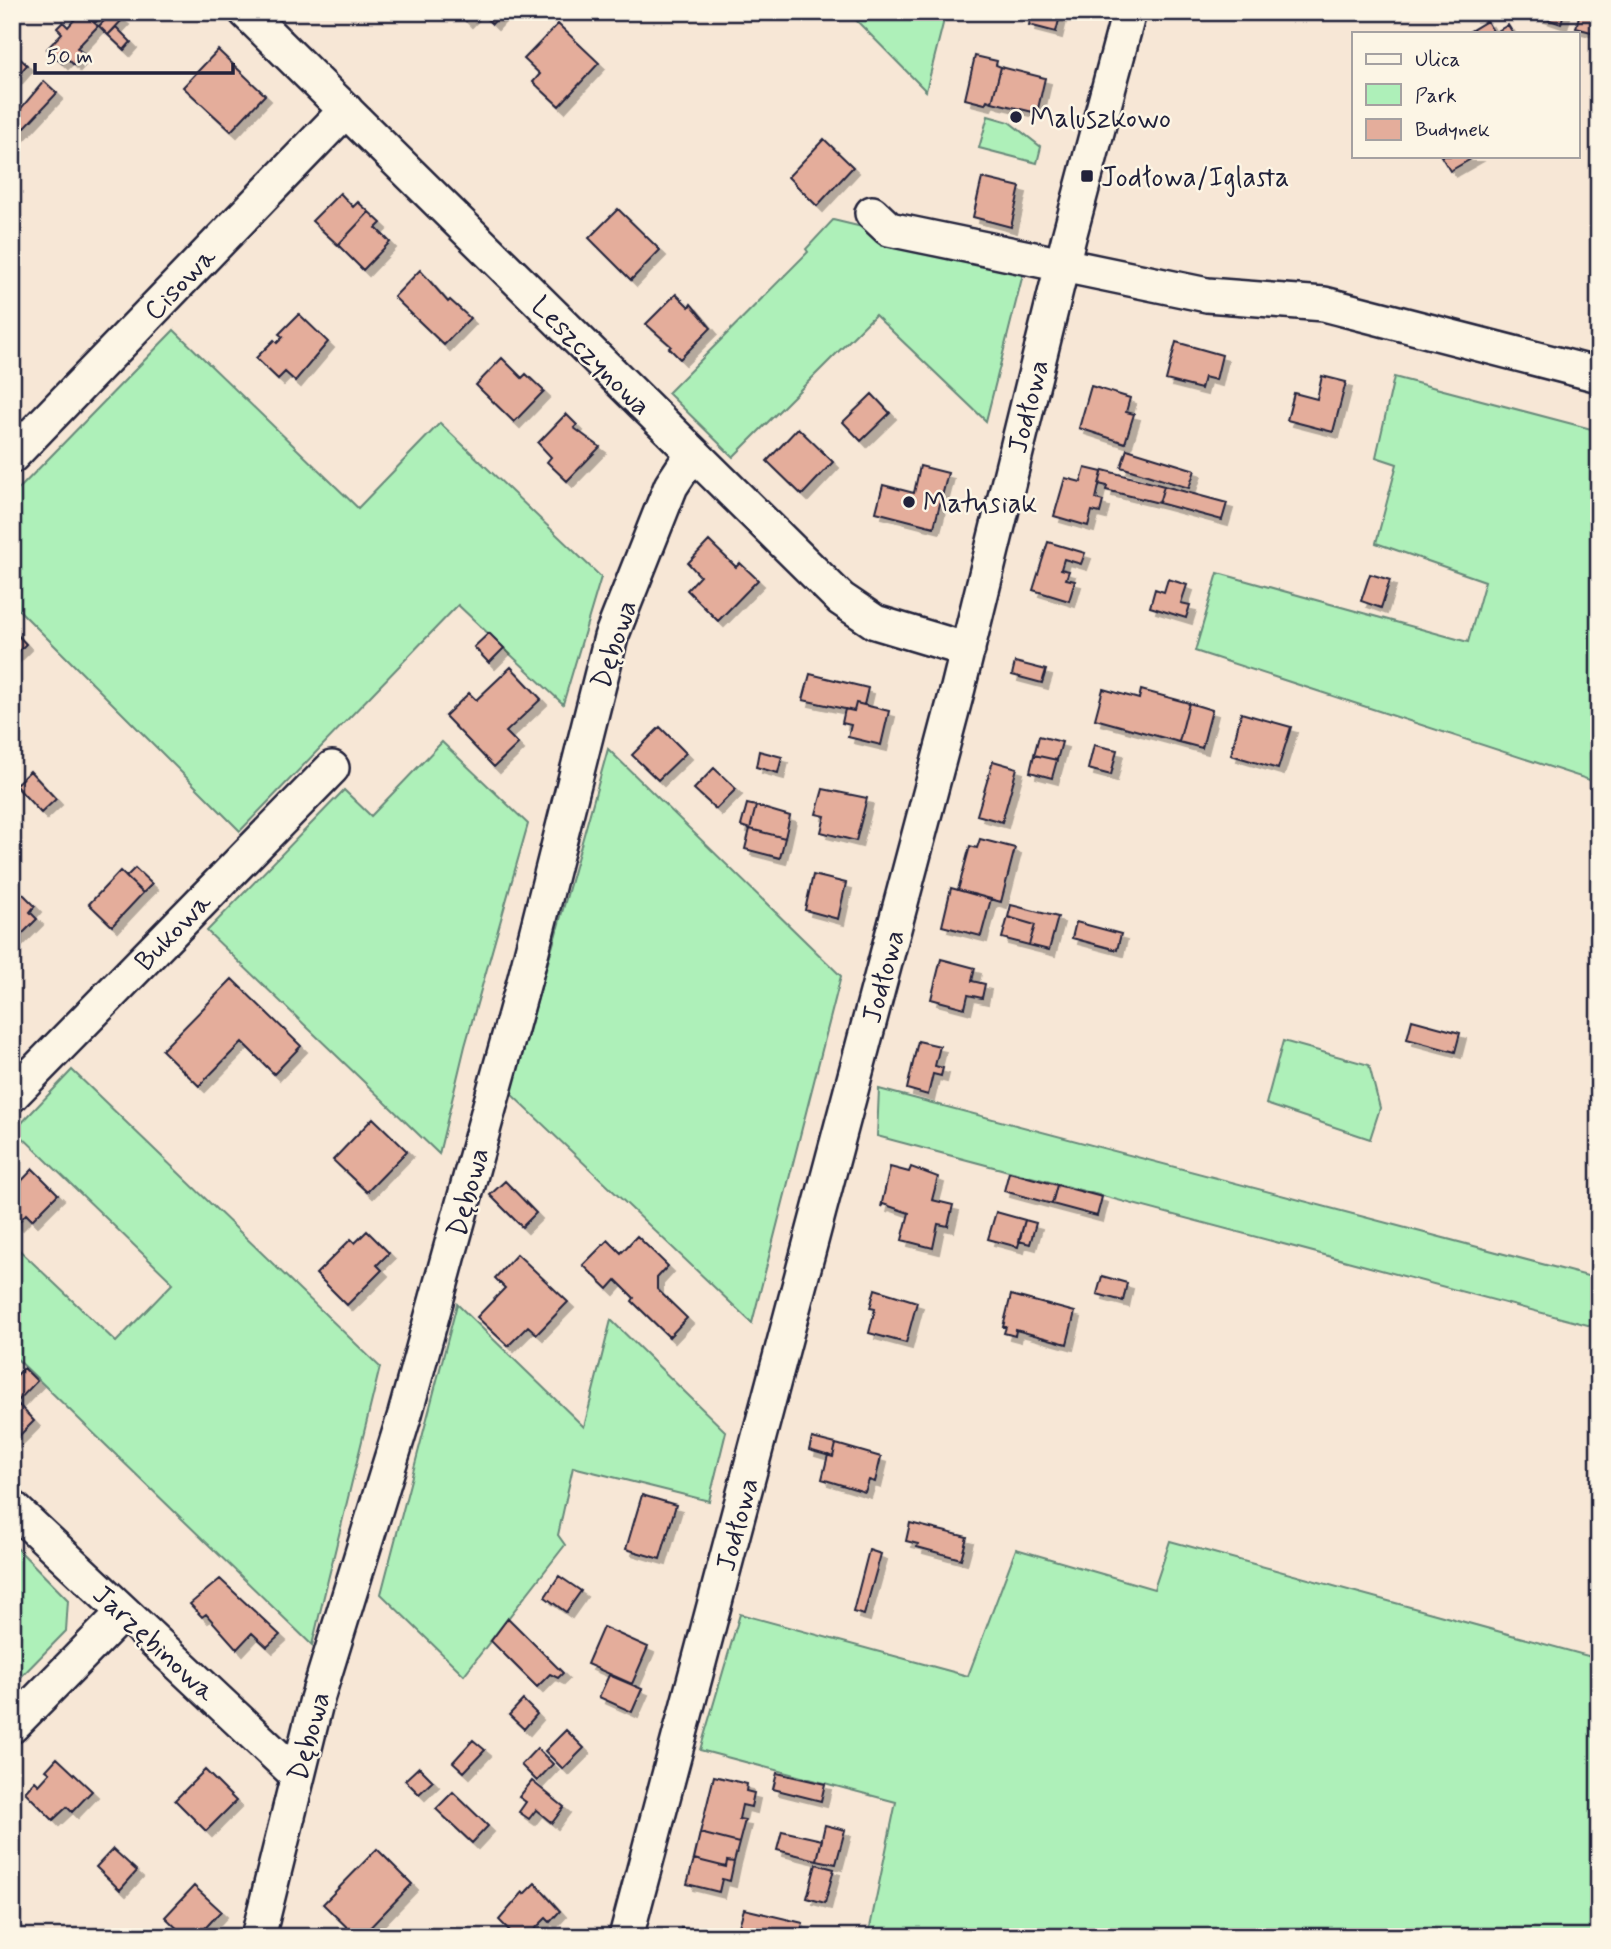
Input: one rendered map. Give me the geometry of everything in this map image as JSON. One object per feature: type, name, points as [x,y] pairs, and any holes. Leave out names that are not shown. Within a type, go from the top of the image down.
[{"type":"street","name":"Leszczynowa","points":[[246,12],[841,599],[874,622],[968,650]]},
{"type":"street","name":"Jodłowa","points":[[626,1937],[968,650],[1062,264],[1129,12]]},
{"type":"street","name":"Cisowa","points":[[12,456],[346,110]]},
{"type":"street","points":[[872,213],[889,229],[1207,295],[1324,304],[1599,375]]},
{"type":"street","name":"Dębowa","points":[[258,1937],[317,1699],[445,1274],[522,992],[611,637],[671,486],[692,454]]},
{"type":"street","name":"Bukowa","points":[[12,1095],[332,768]]},
{"type":"street","name":"Jarzębinowa","points":[[12,1507],[298,1776]]},
{"type":"street","points":[[12,1726],[123,1613]]},
{"type":"green space","points":[[848,12],[946,12],[926,91]]},
{"type":"green space","points":[[988,116],[1009,122],[1041,147],[1037,163],[979,148]]},
{"type":"green space","points":[[833,220],[1025,266],[986,421],[875,315],[733,457],[668,393],[808,252],[806,249]]},
{"type":"green space","points":[[174,330],[358,508],[440,423],[601,577],[563,704],[458,605],[240,831],[12,603],[12,496]]},
{"type":"green space","points":[[1394,377],[1599,431],[1599,790],[1590,780],[1195,651],[1218,573],[1468,642],[1485,581],[1376,543],[1397,464],[1376,457]]},
{"type":"green space","points":[[442,742],[528,824],[465,1046],[439,1154],[207,931],[344,790],[371,816]]},
{"type":"green space","points":[[608,749],[841,976],[752,1323],[511,1094]]},
{"type":"green space","points":[[1283,1041],[1369,1065],[1380,1108],[1370,1139],[1266,1104]]},
{"type":"green space","points":[[72,1070],[380,1367],[312,1645],[12,1354],[12,1243],[116,1342],[173,1283],[15,1130]]},
{"type":"green space","points":[[879,1089],[1599,1279],[1599,1328],[877,1136]]},
{"type":"green space","points":[[457,1304],[584,1427],[611,1320],[726,1432],[709,1501],[573,1467],[558,1535],[565,1545],[464,1675],[381,1594]]},
{"type":"green space","points":[[1170,1541],[1599,1659],[1599,1937],[868,1937],[896,1802],[700,1750],[740,1614],[968,1676],[1016,1549],[1154,1589]]},
{"type":"green space","points":[[12,1543],[68,1600],[66,1631],[12,1686]]},
{"type":"building","points":[[81,12],[98,26],[77,48],[84,54],[74,65],[67,58],[62,63],[47,49],[62,33],[57,28],[63,22],[68,27]]},
{"type":"building","points":[[84,12],[105,12],[95,23]]},
{"type":"building","points":[[113,12],[123,19],[108,35],[99,26]]},
{"type":"building","points":[[457,12],[475,12],[466,21]]},
{"type":"building","points":[[480,12],[503,12],[492,24]]},
{"type":"building","points":[[1032,12],[1061,12],[1056,32],[1029,25]]},
{"type":"building","points":[[1527,12],[1564,12],[1561,24]]},
{"type":"building","points":[[1580,12],[1599,12],[1595,33],[1576,28]]},
{"type":"building","points":[[1487,21],[1493,32],[1469,32]]},
{"type":"building","points":[[558,24],[599,63],[559,106],[533,82],[540,74],[524,59]]},
{"type":"building","points":[[1508,25],[1512,32],[1496,32]]},
{"type":"building","points":[[116,27],[131,42],[124,50],[108,35]]},
{"type":"building","points":[[218,50],[265,95],[231,131],[183,87]]},
{"type":"building","points":[[12,51],[27,65],[14,80],[12,78]]},
{"type":"building","points":[[975,56],[997,61],[996,65],[1001,67],[992,102],[987,100],[985,104],[965,99]]},
{"type":"building","points":[[1001,67],[1045,78],[1037,113],[992,102]]},
{"type":"building","points":[[44,81],[57,93],[12,141],[12,119]]},
{"type":"building","points":[[824,139],[853,167],[817,206],[788,177]]},
{"type":"building","points":[[1442,158],[1473,158],[1450,171]]},
{"type":"building","points":[[982,178],[1020,187],[1011,227],[973,217]]},
{"type":"building","points":[[340,193],[353,207],[358,202],[369,212],[338,245],[312,221]]},
{"type":"building","points":[[618,209],[660,250],[631,280],[589,238]]},
{"type":"building","points":[[369,212],[381,223],[376,228],[390,242],[363,270],[338,245]]},
{"type":"building","points":[[420,270],[448,302],[450,300],[470,318],[444,345],[394,297]]},
{"type":"building","points":[[676,294],[689,307],[691,304],[711,328],[680,359],[669,348],[671,346],[646,324]]},
{"type":"building","points":[[299,314],[328,342],[295,381],[285,372],[278,379],[256,358],[274,340],[277,343],[283,337],[279,334]]},
{"type":"building","points":[[1176,342],[1222,355],[1216,380],[1204,377],[1201,389],[1166,380]]},
{"type":"building","points":[[502,358],[522,378],[526,374],[544,391],[514,422],[476,385]]},
{"type":"building","points":[[1322,376],[1346,382],[1333,432],[1287,420],[1294,393],[1317,399]]},
{"type":"building","points":[[1091,386],[1130,398],[1126,412],[1134,414],[1125,443],[1079,428]]},
{"type":"building","points":[[872,394],[890,413],[861,441],[843,422]]},
{"type":"building","points":[[566,414],[577,425],[574,428],[600,447],[567,481],[547,462],[551,457],[538,443]]},
{"type":"building","points":[[798,428],[833,462],[802,495],[767,461]]},
{"type":"building","points":[[1127,449],[1195,470],[1189,488],[1121,467]]},
{"type":"building","name":"Matusiak","points":[[920,466],[948,473],[934,527],[876,512],[883,485],[914,493]]},
{"type":"building","points":[[1085,468],[1102,472],[1096,499],[1103,501],[1100,513],[1092,511],[1088,526],[1054,516],[1065,478],[1081,482]]},
{"type":"building","points":[[1103,470],[1164,486],[1159,503],[1106,490],[1107,486],[1099,484]]},
{"type":"building","points":[[1164,486],[1227,503],[1222,520],[1159,503]]},
{"type":"building","points":[[709,541],[736,567],[740,563],[758,580],[718,621],[687,590],[700,576],[688,563]]},
{"type":"building","points":[[1048,542],[1085,553],[1081,564],[1064,559],[1061,569],[1069,571],[1066,579],[1075,581],[1069,601],[1033,590]]},
{"type":"building","points":[[1370,574],[1390,580],[1381,608],[1361,601]]},
{"type":"building","points":[[1168,579],[1187,585],[1181,603],[1190,605],[1186,618],[1150,607],[1155,589],[1164,592]]},
{"type":"building","points":[[12,629],[26,644],[12,658]]},
{"type":"building","points":[[489,633],[504,648],[489,663],[474,647]]},
{"type":"building","points":[[1015,662],[1046,670],[1042,683],[1012,675]]},
{"type":"building","points":[[511,667],[541,699],[506,732],[518,744],[494,767],[445,716],[469,693],[476,700]]},
{"type":"building","points":[[810,674],[868,688],[864,705],[856,703],[854,711],[803,700]]},
{"type":"building","points":[[1103,689],[1139,699],[1141,690],[1189,703],[1179,742],[1095,719]]},
{"type":"building","points":[[856,703],[889,711],[881,745],[848,737],[851,725],[842,723],[845,709],[854,711]]},
{"type":"building","points":[[1189,703],[1212,710],[1202,748],[1179,742]]},
{"type":"building","points":[[1241,713],[1291,727],[1278,769],[1231,755]]},
{"type":"building","points":[[660,727],[686,753],[658,780],[632,755]]},
{"type":"building","points":[[1039,736],[1062,742],[1057,760],[1034,755]]},
{"type":"building","points":[[1094,745],[1117,750],[1111,775],[1088,769]]},
{"type":"building","points":[[759,751],[782,757],[778,773],[756,767]]},
{"type":"building","points":[[1034,755],[1057,760],[1052,778],[1030,772]]},
{"type":"building","points":[[993,761],[1017,768],[1002,822],[977,815]]},
{"type":"building","points":[[714,768],[736,789],[716,809],[694,789]]},
{"type":"building","points":[[30,771],[56,799],[41,813],[15,785]]},
{"type":"building","points":[[823,789],[867,798],[856,841],[821,832],[825,816],[816,814]]},
{"type":"building","points":[[747,804],[756,806],[750,829],[741,826]]},
{"type":"building","points":[[756,806],[790,816],[785,838],[750,829]]},
{"type":"building","points":[[750,829],[785,838],[780,858],[745,849]]},
{"type":"building","points":[[980,839],[1015,848],[1001,902],[958,890],[970,846],[977,848]]},
{"type":"building","points":[[135,868],[152,884],[143,893],[126,877]]},
{"type":"building","points":[[120,871],[143,893],[112,926],[89,904]]},
{"type":"building","points":[[813,875],[846,883],[838,919],[805,910]]},
{"type":"building","points":[[951,888],[991,899],[981,936],[942,926]]},
{"type":"building","points":[[18,889],[35,906],[30,912],[37,919],[12,944],[12,895]]},
{"type":"building","points":[[1011,905],[1058,917],[1049,950],[1029,945],[1035,925],[1008,917]]},
{"type":"building","points":[[1008,917],[1035,925],[1029,945],[1002,938]]},
{"type":"building","points":[[1076,922],[1121,934],[1117,950],[1072,938]]},
{"type":"building","points":[[941,959],[975,968],[972,981],[985,984],[982,998],[968,995],[965,1008],[931,999]]},
{"type":"building","points":[[232,979],[301,1046],[274,1074],[242,1042],[199,1086],[162,1050]]},
{"type":"building","points":[[1412,1020],[1460,1033],[1455,1052],[1407,1039]]},
{"type":"building","points":[[918,1041],[940,1046],[935,1066],[943,1068],[941,1076],[933,1074],[928,1095],[907,1089]]},
{"type":"building","points":[[373,1118],[407,1151],[367,1192],[333,1160]]},
{"type":"building","points":[[890,1167],[909,1172],[911,1167],[938,1177],[932,1200],[953,1205],[948,1226],[938,1224],[933,1248],[902,1240],[909,1213],[883,1204],[881,1207]]},
{"type":"building","points":[[33,1169],[58,1194],[32,1220],[26,1214],[17,1224],[12,1220],[12,1191]]},
{"type":"building","points":[[1009,1172],[1057,1185],[1052,1204],[1004,1191]]},
{"type":"building","points":[[505,1181],[536,1213],[522,1227],[490,1195]]},
{"type":"building","points":[[1057,1185],[1102,1197],[1097,1216],[1052,1204]]},
{"type":"building","points":[[996,1212],[1025,1220],[1018,1247],[988,1239]]},
{"type":"building","points":[[1025,1220],[1036,1223],[1030,1244],[1019,1241]]},
{"type":"building","points":[[367,1231],[389,1253],[377,1265],[382,1270],[347,1305],[316,1274],[351,1239],[355,1243]]},
{"type":"building","points":[[637,1236],[668,1266],[657,1278],[657,1289],[687,1318],[669,1337],[632,1301],[634,1298],[616,1280],[608,1289],[583,1265],[608,1240],[621,1253]]},
{"type":"building","points":[[517,1254],[568,1302],[537,1334],[528,1326],[508,1346],[477,1317],[505,1288],[495,1278]]},
{"type":"building","points":[[1102,1276],[1127,1283],[1123,1301],[1097,1294]]},
{"type":"building","points":[[875,1289],[917,1302],[906,1343],[869,1333],[875,1309],[870,1308]]},
{"type":"building","points":[[1011,1295],[1075,1312],[1067,1344],[1016,1330],[1015,1336],[1004,1333]]},
{"type":"building","points":[[24,1368],[37,1381],[17,1402],[12,1398],[12,1380]]},
{"type":"building","points":[[19,1405],[34,1421],[12,1443],[12,1412]]},
{"type":"building","points":[[812,1438],[836,1444],[833,1457],[809,1450]]},
{"type":"building","points":[[836,1444],[881,1457],[875,1482],[869,1480],[865,1492],[822,1479],[828,1455],[833,1457]]},
{"type":"building","points":[[642,1495],[676,1505],[660,1559],[626,1549]]},
{"type":"building","points":[[910,1523],[967,1537],[961,1559],[917,1547],[918,1544],[906,1541]]},
{"type":"building","points":[[869,1550],[881,1554],[864,1615],[853,1612]]},
{"type":"building","points":[[559,1576],[581,1591],[566,1612],[545,1597]]},
{"type":"building","points":[[220,1579],[280,1635],[267,1647],[252,1633],[237,1649],[206,1614],[202,1617],[190,1604]]},
{"type":"building","points":[[508,1618],[563,1673],[558,1678],[550,1674],[537,1687],[491,1641]]},
{"type":"building","points":[[603,1627],[648,1647],[632,1684],[587,1664]]},
{"type":"building","points":[[609,1675],[642,1689],[632,1712],[599,1697]]},
{"type":"building","points":[[523,1700],[537,1714],[524,1729],[509,1715]]},
{"type":"building","points":[[566,1730],[584,1748],[563,1769],[545,1751]]},
{"type":"building","points":[[473,1740],[485,1750],[464,1772],[453,1762]]},
{"type":"building","points":[[537,1748],[553,1764],[537,1781],[521,1765]]},
{"type":"building","points":[[57,1758],[92,1791],[72,1812],[67,1807],[53,1820],[25,1792],[35,1781],[39,1785],[50,1773],[46,1770]]},
{"type":"building","points":[[419,1767],[433,1781],[419,1794],[405,1780]]},
{"type":"building","points":[[205,1770],[236,1801],[206,1831],[175,1800]]},
{"type":"building","points":[[777,1773],[825,1784],[821,1801],[773,1789]]},
{"type":"building","points":[[714,1776],[747,1784],[746,1791],[754,1793],[751,1807],[742,1805],[739,1819],[745,1820],[739,1843],[700,1833]]},
{"type":"building","points":[[532,1781],[564,1807],[552,1823],[536,1810],[529,1819],[519,1812],[526,1802],[519,1797]]},
{"type":"building","points":[[453,1792],[488,1826],[472,1843],[436,1809]]},
{"type":"building","points":[[825,1825],[845,1830],[836,1864],[817,1860]]},
{"type":"building","points":[[782,1831],[822,1840],[817,1860],[777,1850]]},
{"type":"building","points":[[700,1833],[739,1843],[734,1862],[727,1861],[726,1867],[694,1859]]},
{"type":"building","points":[[113,1849],[137,1871],[120,1890],[96,1867]]},
{"type":"building","points":[[377,1849],[412,1884],[361,1937],[357,1937],[323,1904]]},
{"type":"building","points":[[694,1859],[726,1867],[727,1861],[734,1862],[730,1881],[722,1879],[719,1892],[687,1884]]},
{"type":"building","points":[[816,1864],[834,1869],[825,1903],[807,1898]]},
{"type":"building","points":[[535,1883],[560,1911],[550,1922],[546,1918],[527,1937],[516,1937],[499,1920],[523,1892],[524,1894]]},
{"type":"building","points":[[194,1886],[221,1911],[197,1937],[186,1937],[165,1917]]},
{"type":"building","points":[[744,1909],[803,1923],[800,1937],[776,1937],[739,1926]]},
{"type":"building","points":[[681,1928],[712,1937],[679,1937]]},
{"type":"place","name":"Maluszkowo","points":[[1016,117]]},
{"type":"place","name":"Jodłowa/Iglasta","points":[[1087,176]]},
{"type":"place","name":"Matusiak","points":[[909,502]]}]
